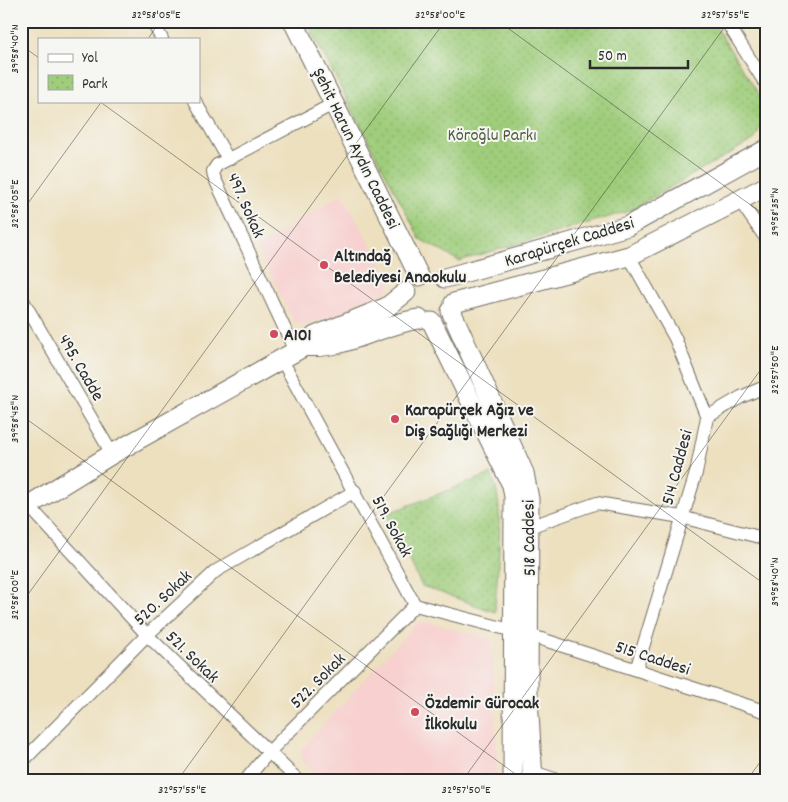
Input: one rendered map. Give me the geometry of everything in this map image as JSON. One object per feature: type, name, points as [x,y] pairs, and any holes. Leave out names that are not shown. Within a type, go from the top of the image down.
[{"type":"main road","name":"Şehit Harun Aydın Caddesi","points":[[293,21],[419,276]]},
{"type":"main road","name":"Karapürçek Caddesi","points":[[446,278],[628,226],[767,149]]},
{"type":"main road","name":"Karapürçek Caddesi","points":[[453,307],[629,256],[767,186]]},
{"type":"main road","points":[[294,353],[321,348],[400,322],[443,319],[453,307],[454,291],[446,278],[430,273],[419,276],[409,284],[406,292],[408,308],[426,320]]},
{"type":"main road","points":[[25,508],[112,454],[294,353],[315,336],[387,307],[406,292]]},
{"type":"main road","name":"518 Caddesi","points":[[453,307],[524,473],[528,499],[513,781]]},
{"type":"main road","name":"518 Caddesi","points":[[426,320],[512,485],[521,633],[528,697],[533,776]]},
{"type":"street","points":[[152,21],[161,38]]},
{"type":"street","points":[[726,21],[767,86]]},
{"type":"street","points":[[196,102],[228,159]]},
{"type":"street","name":"497. Sokak","points":[[294,353],[214,178],[213,171],[216,165],[335,103]]},
{"type":"street","points":[[740,201],[767,240]]},
{"type":"street","name":"514 Caddesi","points":[[629,256],[675,338],[707,417],[696,473],[681,517],[636,670]]},
{"type":"street","name":"495. Cadde","points":[[21,297],[112,454]]},
{"type":"street","name":"519. Sokak","points":[[294,353],[355,491],[415,605]]},
{"type":"street","points":[[707,417],[741,397],[767,386]]},
{"type":"street","name":"520. Sokak","points":[[21,763],[146,635],[216,571],[355,491]]},
{"type":"street","points":[[528,527],[598,503],[681,517],[767,539]]},
{"type":"street","name":"521. Sokak","points":[[25,508],[146,635],[268,754],[299,781]]},
{"type":"street","points":[[415,605],[521,633]]},
{"type":"street","name":"522. Sokak","points":[[245,781],[268,754],[415,605]]},
{"type":"street","name":"515 Caddesi","points":[[521,633],[767,712]]},
{"type":"street","points":[[533,776],[560,781]]},
{"type":"shaded area","name":"Altındağ Belediyesi Anaokulu","points":[[342,194],[392,283],[386,292],[352,304],[351,312],[302,325],[293,321],[257,248]]},
{"type":"shaded area","name":"Özdemir Gürocak İlkokulu","points":[[419,620],[492,639],[498,781],[324,781],[301,760],[302,748]]},
{"type":"green space","name":"Köroğlu Parkı","points":[[306,21],[712,21],[767,107],[767,111],[755,139],[629,211],[459,261],[420,239]]},
{"type":"green space","points":[[491,474],[499,504],[500,522],[495,612],[422,586],[386,514]]},
{"type":"place","name":"Altındağ Belediyesi Anaokulu","points":[[324,265]]},
{"type":"place","name":"A101","points":[[274,334]]},
{"type":"place","name":"Karapürçek Ağız ve Diş Sağlığı Merkezi","points":[[395,419]]},
{"type":"place","name":"Özdemir Gürocak İlkokulu","points":[[415,712]]}]
